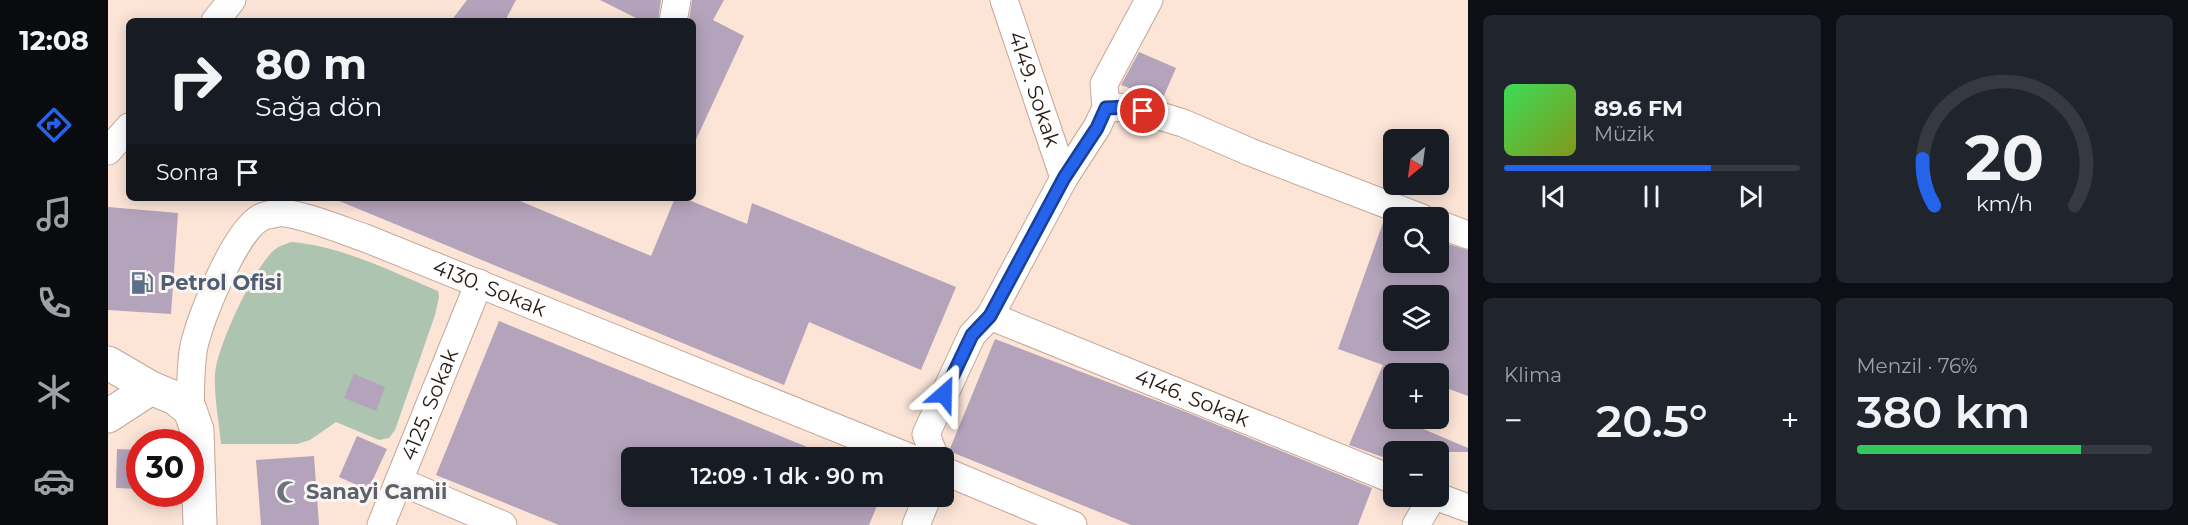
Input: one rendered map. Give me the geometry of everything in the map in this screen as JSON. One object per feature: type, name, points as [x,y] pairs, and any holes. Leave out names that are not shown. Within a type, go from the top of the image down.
[{"type":"street","points":[[217,18],[232,0]]},
{"type":"street","points":[[674,18],[677,0]]},
{"type":"street","name":"4149. Sokak","points":[[1004,0],[1064,178]]},
{"type":"street","points":[[930,447],[926,434],[972,335],[990,316],[1064,178],[1097,128],[1106,108],[1104,84],[1149,0]]},
{"type":"street","points":[[1106,108],[1130,107],[1183,123],[1250,152],[1393,207]]},
{"type":"street","points":[[108,151],[126,130]]},
{"type":"street","name":"4130. Sokak","points":[[190,410],[194,347],[207,307],[246,231],[261,217],[280,213],[308,219],[365,238],[884,447]]},
{"type":"street","points":[[1449,228],[1468,235]]},
{"type":"street","name":"4125. Sokak","points":[[381,525],[479,283]]},
{"type":"street","name":"4146. Sokak","points":[[990,316],[1383,476]]},
{"type":"street","points":[[108,363],[151,388],[175,398],[190,410],[197,429],[200,525]]},
{"type":"street","points":[[108,378],[151,388]]},
{"type":"street","points":[[108,392],[151,388]]},
{"type":"street","points":[[108,416],[151,388]]},
{"type":"street","points":[[954,475],[1073,525]]},
{"type":"street","points":[[399,481],[503,525]]},
{"type":"street","points":[[1449,501],[1468,508]]},
{"type":"street","points":[[916,525],[923,507]]},
{"type":"street","points":[[1416,525],[1427,507]]},
{"type":"green space","points":[[291,242],[310,244],[347,254],[438,291],[435,315],[395,430],[389,438],[379,440],[336,422],[310,440],[297,444],[221,444],[215,375],[222,347],[237,309],[256,273],[274,250]]},
{"type":"building","points":[[467,0],[516,0],[507,18],[453,18]]},
{"type":"building","points":[[600,0],[661,0],[658,18],[636,18]]},
{"type":"building","points":[[692,0],[724,0],[713,20],[744,36],[696,140],[696,18],[689,18]]},
{"type":"building","points":[[1139,52],[1176,68],[1162,100],[1121,85]]},
{"type":"building","points":[[339,201],[520,201],[651,256],[674,201],[691,201],[747,224],[752,203],[956,287],[921,370],[809,322],[784,385]]},
{"type":"building","points":[[108,207],[178,213],[171,314],[108,310]]},
{"type":"building","points":[[1383,223],[1383,273],[1449,273],[1449,244],[1468,250],[1468,396],[1449,389],[1449,363],[1383,363],[1383,365],[1338,349]]},
{"type":"building","points":[[499,321],[807,447],[621,447],[621,507],[876,507],[869,525],[559,525],[436,475]]},
{"type":"building","points":[[995,339],[1181,410],[1372,488],[1358,525],[1131,525],[954,453],[954,447],[951,447]]},
{"type":"building","points":[[1383,365],[1383,429],[1423,429],[1468,448],[1468,452],[1449,452],[1449,441],[1383,441],[1383,457],[1349,445]]},
{"type":"building","points":[[354,374],[385,387],[376,411],[344,398]]},
{"type":"building","points":[[357,436],[387,449],[368,490],[339,477]]},
{"type":"building","points":[[117,449],[126,449],[126,488],[116,488]]},
{"type":"building","name":"Sanayi Camii","points":[[314,456],[319,525],[261,525],[256,460]]},
{"type":"place","name":"Petrol Ofisi","points":[[142,283]]},
{"type":"place","name":"Sanayi Camii","points":[[288,492]]},
{"type":"route","points":[[944,394],[972,335],[990,316],[1064,178],[1097,128],[1106,108],[1130,107],[1143,111]]}]
